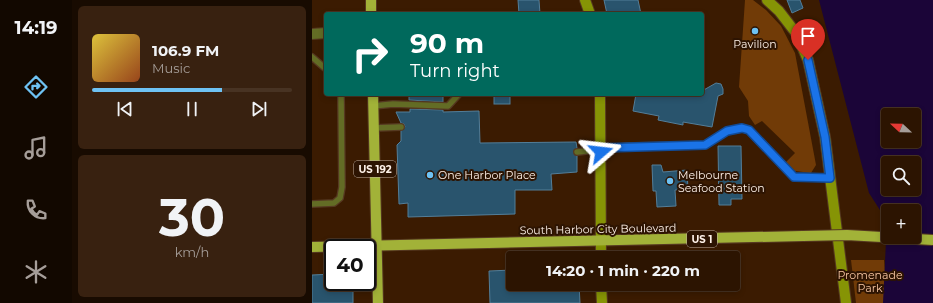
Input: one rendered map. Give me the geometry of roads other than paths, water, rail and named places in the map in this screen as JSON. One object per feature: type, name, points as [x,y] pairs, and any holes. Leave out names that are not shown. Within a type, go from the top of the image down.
[{"type":"main road","points":[[371,0],[371,12]]},
{"type":"main road","name":"US 192","points":[[373,96],[376,239]]},
{"type":"main road","name":"South Harbor City Boulevard","points":[[376,245],[803,236],[847,236],[933,240]]},
{"type":"main road","name":"US 192","points":[[376,245],[378,303]]},
{"type":"main road","name":"South Harbor City Boulevard","points":[[312,247],[324,247]]},
{"type":"street","points":[[585,0],[589,12]]},
{"type":"street","points":[[768,0],[779,11],[796,33],[808,60],[825,137],[846,303]]},
{"type":"street","points":[[312,34],[324,33]]},
{"type":"street","points":[[600,96],[601,251]]},
{"type":"street","points":[[602,291],[602,303]]},
{"type":"lane","points":[[312,57],[324,67]]},
{"type":"lane","points":[[312,204],[334,203],[340,198],[342,187],[341,96]]},
{"type":"lane","points":[[373,106],[393,104],[448,106],[458,96]]},
{"type":"lane","points":[[374,128],[401,127]]},
{"type":"lane","points":[[577,152],[601,148],[705,145],[727,131],[742,128],[749,130],[794,177],[830,178]]},
{"type":"place","name":"Pavilion","points":[[755,31]]},
{"type":"place","name":"One Harbor Place","points":[[430,175]]},
{"type":"place","name":"Melbourne Seafood Station","points":[[670,181]]},
{"type":"park label","name":"Promenade Park","points":[[870,281]]}]
